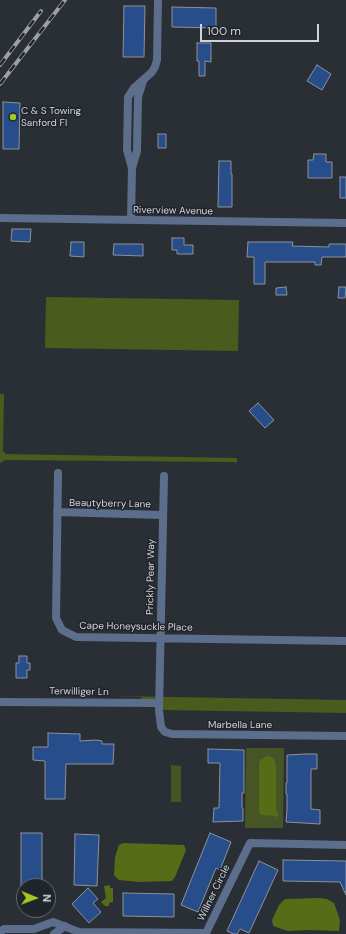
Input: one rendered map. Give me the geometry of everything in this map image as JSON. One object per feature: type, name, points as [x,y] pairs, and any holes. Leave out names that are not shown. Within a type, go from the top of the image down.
[{"type":"street","points":[[132,168],[127,150],[128,97],[134,88],[152,72],[157,60],[158,0]]},
{"type":"street","points":[[131,220],[132,168],[137,151],[138,97],[143,80]]},
{"type":"street","points":[[127,116],[138,116]]},
{"type":"street","name":"Riverview Avenue","points":[[0,218],[346,223]]},
{"type":"street","name":"Cape Honeysuckle Place","points":[[58,473],[56,618],[62,630],[76,637],[346,641]]},
{"type":"street","name":"Prickly Pear Way","points":[[159,703],[159,638],[164,476]]},
{"type":"street","name":"Beautyberry Lane","points":[[57,512],[162,515]]},
{"type":"street","name":"Terwilliger Ln","points":[[0,702],[159,703]]},
{"type":"street","name":"Marbella Lane","points":[[159,703],[159,718],[161,727],[165,732],[172,734],[346,736]]},
{"type":"street","name":"Willner Circle","points":[[0,932],[4,929],[34,929],[53,922],[79,932],[206,933],[250,843],[346,845]]},
{"type":"street","points":[[54,934],[65,926]]},
{"type":"shaded area","points":[[46,297],[239,300],[238,351],[45,348]]},
{"type":"shaded area","points":[[0,394],[4,394],[3,451],[6,454],[237,458],[237,463],[5,460],[0,463]]},
{"type":"shaded area","points":[[113,696],[346,700],[346,713],[163,710],[163,699],[141,699],[141,697]]},
{"type":"shaded area","points":[[246,748],[284,748],[283,828],[245,828]]},
{"type":"shaded area","points":[[268,756],[274,758],[276,767],[277,818],[275,816],[261,815],[259,813],[259,764],[260,760]]},
{"type":"shaded area","points":[[171,765],[181,766],[181,802],[171,802]]},
{"type":"shaded area","points":[[123,843],[184,845],[186,850],[172,881],[138,882],[119,880],[114,875],[115,857],[119,845]]},
{"type":"shaded area","points":[[110,885],[110,888],[113,888],[113,902],[109,903],[109,906],[105,906],[101,902],[106,898],[104,886]]},
{"type":"shaded area","points":[[285,899],[327,899],[334,903],[340,920],[339,931],[288,931],[273,926],[272,920],[279,905]]},
{"type":"building","points":[[124,6],[145,6],[144,57],[123,57]]},
{"type":"building","points":[[172,7],[216,8],[216,28],[172,27]]},
{"type":"building","points":[[197,43],[211,43],[211,62],[205,61],[205,76],[199,76]]},
{"type":"building","points":[[317,65],[331,74],[322,90],[307,81]]},
{"type":"building","points":[[3,102],[20,103],[19,149],[3,149]]},
{"type":"building","points":[[158,134],[166,134],[166,148],[158,148]]},
{"type":"building","points":[[314,154],[326,154],[326,162],[332,162],[332,178],[308,178],[308,160],[313,160]]},
{"type":"building","points":[[219,161],[231,161],[232,207],[218,207]]},
{"type":"building","points":[[340,177],[346,177],[346,198],[340,198]]},
{"type":"building","points":[[12,229],[31,229],[30,242],[11,241]]},
{"type":"building","points":[[172,238],[184,238],[184,245],[193,245],[193,254],[177,254],[177,250],[172,250]]},
{"type":"building","points":[[71,242],[84,242],[84,257],[70,256]]},
{"type":"building","points":[[248,242],[293,242],[292,246],[329,247],[329,244],[346,244],[346,257],[322,257],[321,265],[315,265],[315,262],[265,262],[265,284],[254,284],[254,257],[247,257]]},
{"type":"building","points":[[114,244],[143,244],[143,256],[113,255]]},
{"type":"building","points":[[286,287],[287,295],[276,295],[276,288]]},
{"type":"building","points":[[339,287],[346,287],[345,298],[338,298]]},
{"type":"building","points":[[258,403],[274,420],[265,428],[249,411]]},
{"type":"building","points":[[19,656],[27,656],[27,663],[30,663],[30,670],[27,670],[27,678],[16,678],[16,663],[19,663]]},
{"type":"building","points":[[48,733],[80,734],[80,741],[96,740],[102,741],[102,744],[114,744],[113,764],[66,764],[65,799],[45,799],[45,761],[33,760],[33,747],[48,747]]},
{"type":"building","points":[[208,749],[244,750],[244,793],[242,793],[243,821],[213,822],[214,808],[219,808],[220,763],[208,763]]},
{"type":"building","points":[[317,754],[317,769],[311,769],[311,809],[320,810],[320,824],[286,822],[287,755]]},
{"type":"building","points":[[21,833],[42,833],[42,878],[21,878]]},
{"type":"building","points":[[210,833],[231,842],[220,870],[216,868],[198,912],[181,905]]},
{"type":"building","points":[[75,834],[99,835],[97,886],[74,885]]},
{"type":"building","points":[[283,860],[346,861],[346,895],[340,882],[283,881]]},
{"type":"building","points":[[259,861],[278,870],[249,933],[240,929],[237,934],[234,934],[227,931]]},
{"type":"building","points":[[88,888],[98,899],[93,903],[101,912],[89,923],[72,904]]},
{"type":"building","points":[[123,893],[174,894],[174,917],[123,916]]},
{"type":"railway","points":[[0,84],[65,0]]},
{"type":"railway","points":[[0,65],[41,11]]},
{"type":"place","name":"C & S Towing Sanford Fl","points":[[13,117]]}]
